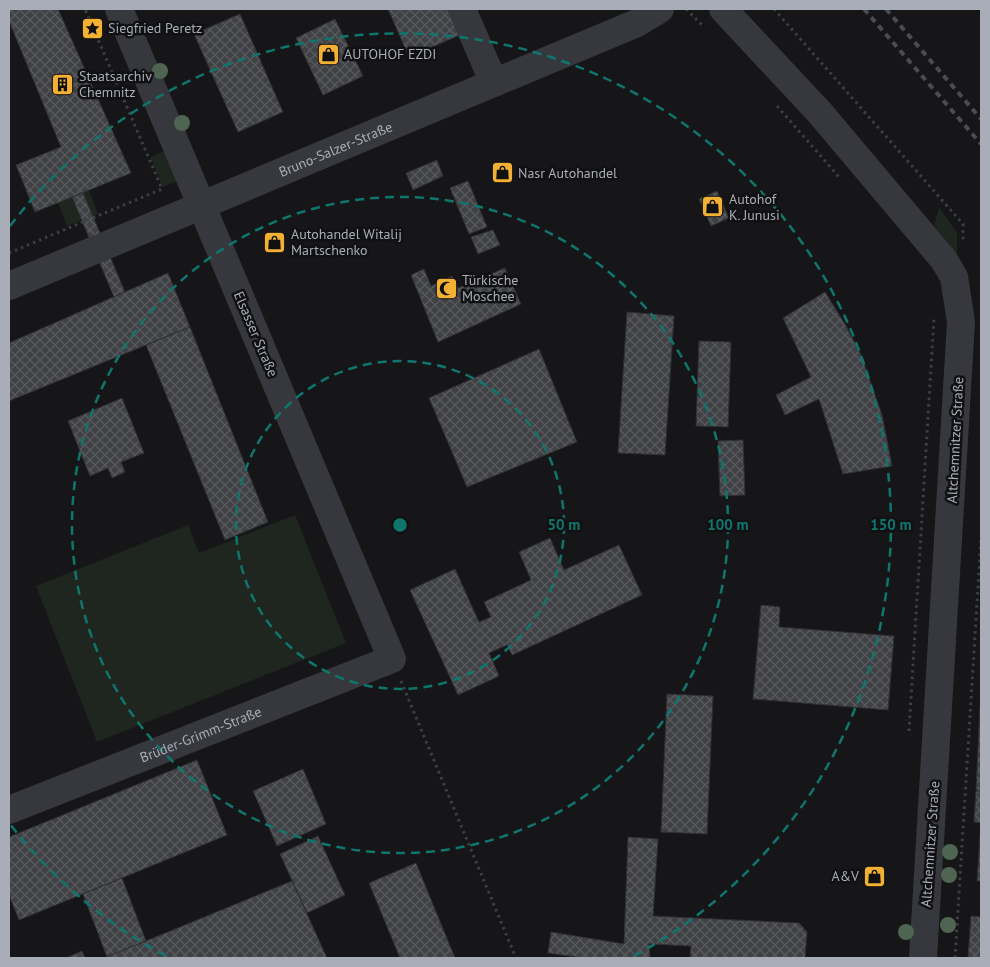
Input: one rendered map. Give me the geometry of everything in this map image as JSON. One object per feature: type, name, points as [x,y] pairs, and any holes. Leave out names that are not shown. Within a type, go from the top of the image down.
[{"type":"street","name":"Elsasser Straße","points":[[120,9],[392,660]]},
{"type":"street","points":[[462,9],[494,83]]},
{"type":"street","name":"Bruno-Salzer-Straße","points":[[9,286],[638,23],[660,9]]},
{"type":"street","name":"Altchemnitzer Straße","points":[[714,19],[820,113],[944,260],[954,277],[961,322],[923,958]]},
{"type":"street","name":"Brüder-Grimm-Straße","points":[[9,810],[392,660]]},
{"type":"path","points":[[9,253],[162,189],[85,9]]},
{"type":"path","points":[[686,9],[714,19]]},
{"type":"path","points":[[774,9],[963,224],[964,253],[954,277]]},
{"type":"path","points":[[776,104],[841,180]]},
{"type":"path","points":[[909,731],[934,314]]},
{"type":"path","points":[[955,958],[981,538]]},
{"type":"path","points":[[392,660],[516,958]]},
{"type":"shaded area","points":[[165,151],[177,181],[163,187],[150,157]]},
{"type":"shaded area","points":[[89,190],[98,214],[67,226],[58,202]]},
{"type":"shaded area","points":[[939,207],[957,233],[957,255],[934,226]]},
{"type":"shaded area","points":[[295,515],[346,643],[97,742],[36,586],[188,525],[199,553]]},
{"type":"building","name":"Staatsarchiv Chemnitz","points":[[9,9],[58,9],[131,173],[35,212],[16,165],[61,147],[9,21]]},
{"type":"building","points":[[388,9],[448,9],[460,35],[409,57]]},
{"type":"building","points":[[240,14],[283,112],[238,132],[194,34]]},
{"type":"building","points":[[335,19],[363,76],[323,95],[296,38]]},
{"type":"building","points":[[437,160],[443,176],[413,190],[406,173]]},
{"type":"building","points":[[468,181],[487,227],[469,234],[450,188]]},
{"type":"building","points":[[717,191],[729,218],[711,226],[699,199]]},
{"type":"building","points":[[83,193],[125,292],[114,297],[72,197]]},
{"type":"building","points":[[493,230],[500,245],[478,254],[471,237]]},
{"type":"building","points":[[505,268],[521,304],[438,342],[411,275],[424,269],[431,286],[452,276],[458,288]]},
{"type":"building","points":[[168,273],[190,327],[9,401],[9,343]]},
{"type":"building","points":[[825,292],[861,355],[882,415],[892,466],[843,474],[819,399],[785,415],[776,395],[811,377],[783,318]]},
{"type":"building","points":[[627,312],[674,316],[665,455],[618,453]]},
{"type":"building","points":[[190,327],[268,522],[225,540],[146,345]]},
{"type":"building","points":[[699,341],[731,342],[728,427],[696,426]]},
{"type":"building","points":[[539,349],[577,442],[467,487],[429,398]]},
{"type":"building","points":[[122,398],[144,453],[121,462],[125,472],[112,478],[108,468],[90,476],[68,421]]},
{"type":"building","points":[[743,440],[745,495],[720,496],[718,441]]},
{"type":"building","points":[[550,538],[564,570],[619,545],[642,595],[512,655],[507,645],[489,653],[499,676],[458,695],[410,590],[455,569],[479,622],[491,617],[484,602],[531,580],[519,552]]},
{"type":"building","points":[[761,605],[780,607],[779,627],[894,636],[888,710],[753,699]]},
{"type":"building","points":[[667,694],[713,696],[707,834],[661,832]]},
{"type":"building","points":[[980,707],[981,791],[976,791]]},
{"type":"building","points":[[197,760],[227,835],[19,920],[9,895],[9,837]]},
{"type":"building","points":[[303,769],[326,824],[277,846],[253,791]]},
{"type":"building","points":[[976,791],[981,791],[981,823],[974,822]]},
{"type":"building","points":[[981,823],[981,881],[977,881]]},
{"type":"building","points":[[318,836],[345,895],[307,913],[280,854]]},
{"type":"building","points":[[628,837],[658,839],[653,916],[799,923],[807,932],[805,958],[690,958],[691,946],[649,944],[650,958],[584,958],[548,953],[551,932],[624,944]]},
{"type":"building","points":[[416,863],[455,958],[400,958],[369,883]]},
{"type":"building","points":[[122,878],[146,941],[107,957],[83,894]]},
{"type":"building","points":[[292,881],[327,958],[104,958],[146,941]]},
{"type":"building","points":[[971,916],[981,917],[981,958],[968,958]]},
{"type":"building","points":[[82,951],[85,958],[66,958]]},
{"type":"railway","points":[[864,9],[981,144]]},
{"type":"railway","points":[[886,9],[981,119]]},
{"type":"place","name":"Siegfried Peretz","points":[[92,28]]},
{"type":"place","name":"AUTOHOF EZDI","points":[[328,54]]},
{"type":"place","name":"Staatsarchiv Chemnitz","points":[[63,84]]},
{"type":"place","name":"Nasr Autohandel","points":[[502,173]]},
{"type":"place","name":"Autohof K. Junusi","points":[[713,207]]},
{"type":"place","name":"Autohandel Witalij Martschenko","points":[[275,242]]},
{"type":"place","name":"Türkische Moschee","points":[[446,288]]},
{"type":"place","name":"A&V","points":[[875,876]]}]
